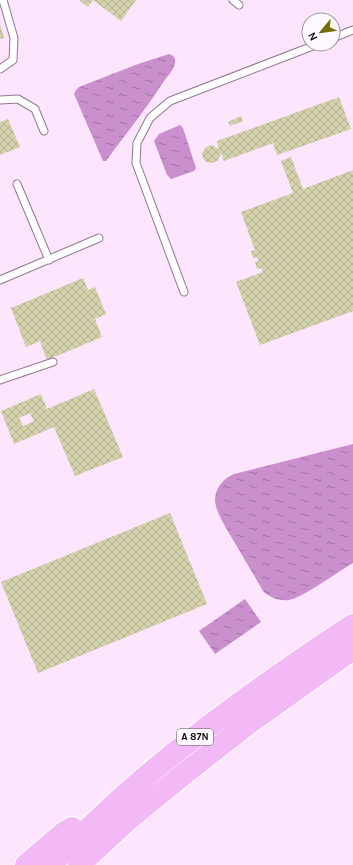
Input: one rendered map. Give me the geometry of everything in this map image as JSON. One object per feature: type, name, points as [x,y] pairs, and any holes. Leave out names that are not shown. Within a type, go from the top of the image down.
[{"type":"highway","name":"A 87N","points":[[50,865],[120,800],[226,712],[353,625]]},
{"type":"highway","name":"A 87N","points":[[79,865],[130,818],[189,770],[249,723],[353,649]]},
{"type":"highway","points":[[26,865],[65,832],[120,800]]},
{"type":"lane","points":[[0,69],[13,60],[14,38],[3,0]]},
{"type":"lane","points":[[233,0],[239,5]]},
{"type":"lane","points":[[341,35],[353,30]]},
{"type":"lane","points":[[184,292],[136,163],[137,143],[150,118],[170,101],[301,51]]},
{"type":"lane","points":[[0,100],[18,99],[35,109],[44,131]]},
{"type":"lane","points":[[17,184],[49,260]]},
{"type":"lane","points":[[0,280],[99,238]]},
{"type":"lane","points":[[0,380],[53,362]]},
{"type":"water","points":[[169,54],[175,58],[175,63],[172,70],[106,161],[103,161],[74,94],[76,90],[79,87],[138,64]]},
{"type":"water","points":[[180,125],[183,128],[196,168],[194,171],[171,179],[167,175],[154,141],[159,134]]},
{"type":"water","points":[[353,444],[353,563],[311,590],[295,598],[285,600],[272,597],[263,591],[220,517],[215,500],[218,488],[227,478],[234,474]]},
{"type":"water","points":[[245,599],[261,622],[215,654],[199,631]]},
{"type":"building","points":[[79,0],[93,0],[88,7]]},
{"type":"building","points":[[93,0],[136,0],[121,21]]},
{"type":"building","points":[[0,24],[4,38],[0,39]]},
{"type":"building","points":[[339,97],[351,129],[277,155],[273,143],[224,161],[221,153],[218,160],[213,163],[206,162],[203,158],[202,153],[206,147],[212,145],[219,149],[217,141]]},
{"type":"building","points":[[241,116],[243,121],[230,126],[228,122]]},
{"type":"building","points":[[8,119],[20,147],[0,155],[0,122]]},
{"type":"building","points":[[291,157],[303,189],[353,170],[353,311],[260,345],[236,282],[263,272],[261,268],[257,269],[255,262],[259,261],[257,257],[253,258],[251,251],[255,250],[241,212],[293,193],[281,161]]},
{"type":"building","points":[[83,278],[88,290],[95,287],[106,314],[95,319],[102,337],[47,360],[40,341],[26,347],[11,308]]},
{"type":"building","points":[[94,389],[123,457],[75,476],[54,427],[14,444],[1,411],[41,394],[47,409]],"holes":[[[30,413],[34,421],[23,426],[19,418]]]},
{"type":"building","points":[[170,513],[207,604],[38,673],[1,582]]}]
